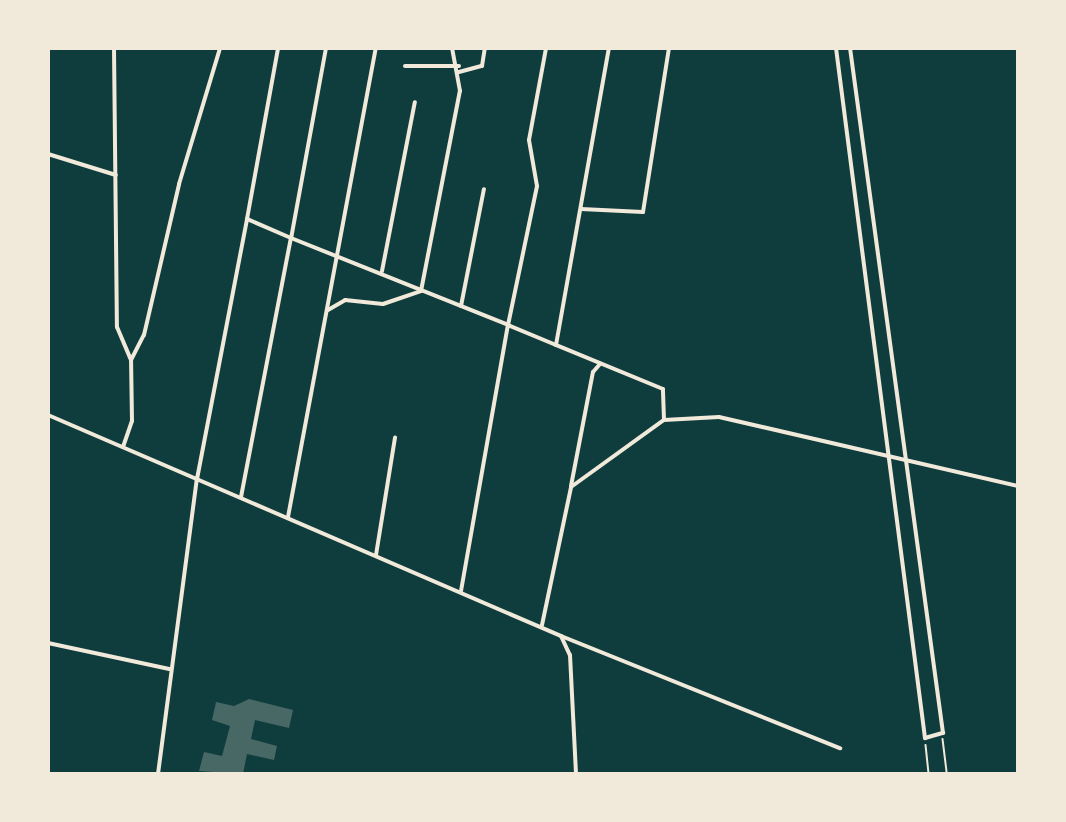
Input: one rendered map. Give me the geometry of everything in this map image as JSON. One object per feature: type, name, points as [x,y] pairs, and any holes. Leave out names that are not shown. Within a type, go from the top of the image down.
[{"type":"street","points":[[114,48],[117,327],[131,360],[132,421],[123,447]]},
{"type":"street","points":[[131,360],[144,335],[179,184],[220,48]]},
{"type":"street","points":[[158,774],[169,669],[197,479],[278,48]]},
{"type":"street","points":[[241,497],[326,48]]},
{"type":"street","points":[[288,517],[376,48]]},
{"type":"street","points":[[421,291],[460,91],[459,66],[452,48]]},
{"type":"street","points":[[459,72],[482,66],[485,48]]},
{"type":"street","points":[[461,591],[508,325],[537,186],[529,140],[546,48]]},
{"type":"street","points":[[556,345],[609,48]]},
{"type":"street","points":[[581,209],[643,212],[669,48]]},
{"type":"street","points":[[836,48],[925,738],[942,734],[850,48]]},
{"type":"street","points":[[405,66],[459,66]]},
{"type":"street","points":[[382,271],[415,102]]},
{"type":"street","points":[[48,154],[116,175]]},
{"type":"street","points":[[461,306],[484,189]]},
{"type":"street","points":[[247,219],[336,257],[382,271],[421,291],[663,389],[664,420]]},
{"type":"street","points":[[327,311],[345,300],[383,304],[421,291]]},
{"type":"street","points":[[542,625],[593,372],[601,364]]},
{"type":"street","points":[[48,415],[542,625],[561,636],[840,748]]},
{"type":"street","points":[[571,487],[664,420],[719,417],[890,453],[1018,486]]},
{"type":"street","points":[[376,555],[395,438]]},
{"type":"street","points":[[561,636],[570,655],[576,774]]},
{"type":"street","points":[[48,643],[169,669]]},
{"type":"path","points":[[942,734],[947,774]]},
{"type":"path","points":[[925,738],[929,774]]},
{"type":"building","points":[[249,699],[293,710],[289,728],[255,720],[251,739],[277,746],[274,760],[247,754],[243,774],[199,771],[204,752],[222,756],[230,726],[212,720],[216,702],[234,706]]}]
